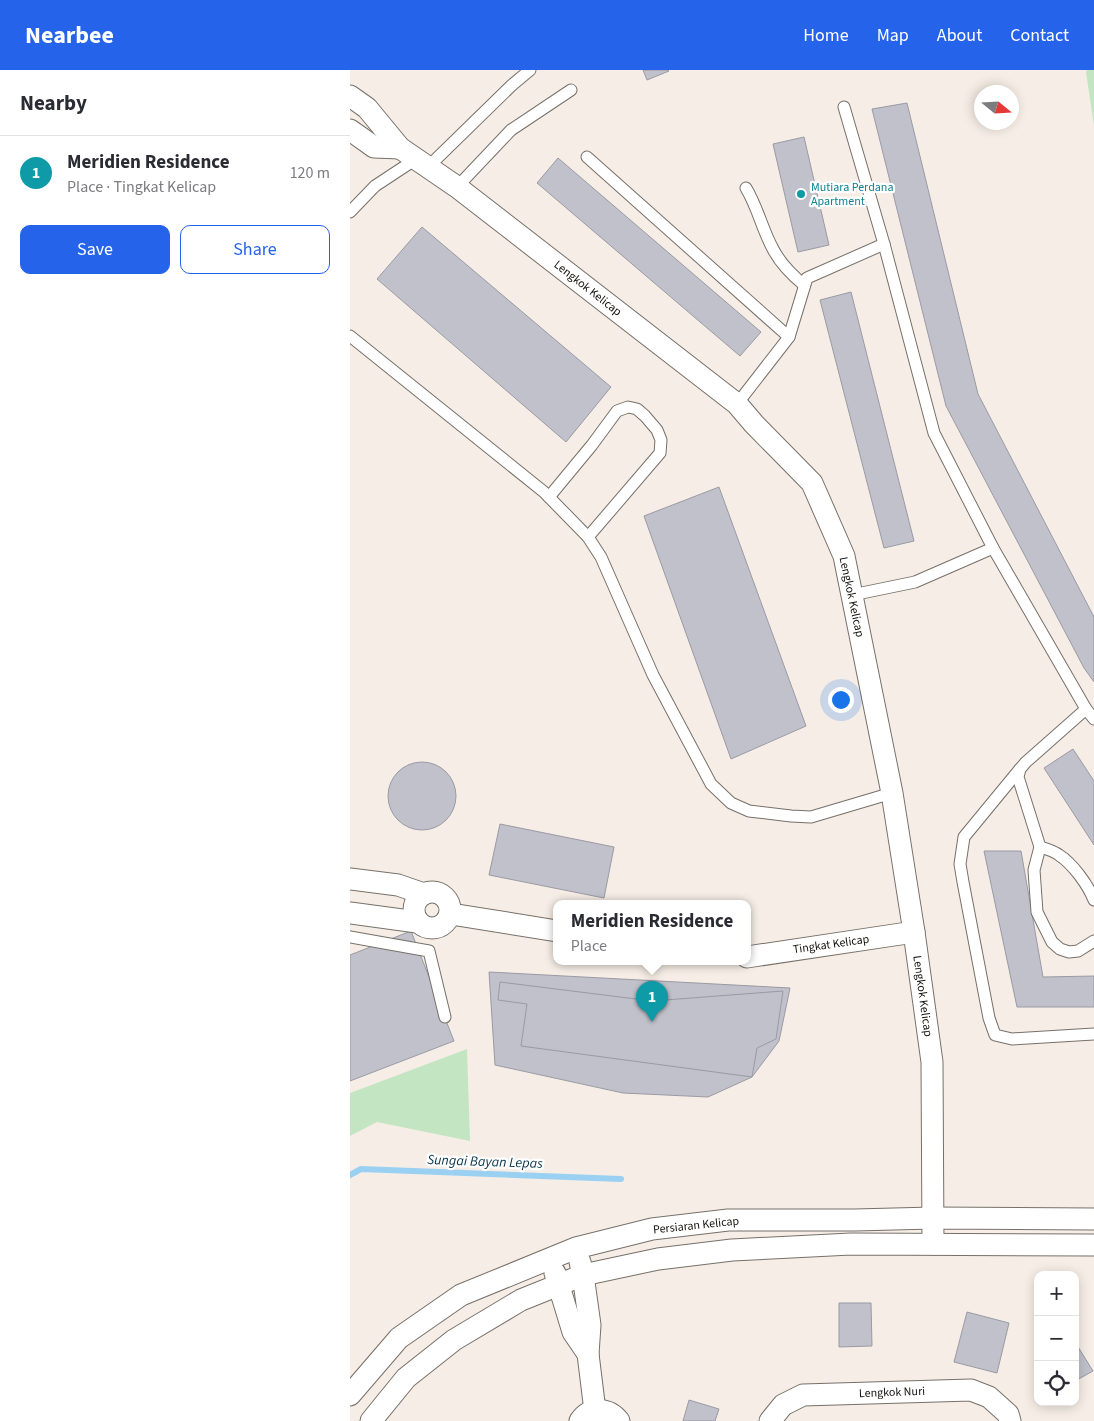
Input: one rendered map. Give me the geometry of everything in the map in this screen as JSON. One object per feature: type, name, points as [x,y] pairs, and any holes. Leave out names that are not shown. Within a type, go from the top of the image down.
[{"type":"street","name":"Lengkok Kelicap","points":[[350,96],[367,108],[415,158],[457,187],[737,404],[812,484],[844,556],[892,793],[932,1062],[933,1244]]},
{"type":"street","points":[[350,130],[374,147],[415,158]]},
{"type":"street","points":[[350,879],[398,885],[424,894]]},
{"type":"street","points":[[350,913],[417,922],[426,928],[437,929],[446,923],[451,914],[450,903],[443,895],[434,891],[424,894],[416,901],[414,911],[417,922]]},
{"type":"street","points":[[451,914],[553,930]]},
{"type":"street","name":"Tingkat Kelicap","points":[[751,956],[914,932]]},
{"type":"street","name":"Persiaran Kelicap","points":[[350,1395],[399,1338],[462,1294],[576,1248],[652,1229],[728,1220],[1094,1219]]},
{"type":"street","points":[[371,1421],[406,1378],[454,1340],[521,1300],[583,1275],[658,1259],[732,1250],[851,1244],[1094,1245]]},
{"type":"street","points":[[576,1248],[583,1275],[590,1325],[587,1416],[604,1410],[612,1414],[619,1421]]},
{"type":"street","points":[[550,1258],[573,1332],[588,1354]]},
{"type":"street","name":"Lengkok Nuri","points":[[770,1421],[783,1405],[803,1395],[971,1390],[989,1397],[1008,1414],[1010,1421]]},
{"type":"lane","points":[[350,212],[375,186],[512,86],[530,70]]},
{"type":"lane","points":[[457,187],[510,130],[571,90]]},
{"type":"lane","points":[[844,107],[884,244],[934,432],[993,548],[1086,709],[1094,719]]},
{"type":"lane","points":[[587,157],[789,337]]},
{"type":"lane","points":[[746,188],[754,202],[774,251],[791,274],[804,285]]},
{"type":"lane","points":[[737,404],[789,337],[807,278],[884,244]]},
{"type":"lane","points":[[350,336],[550,497],[588,537],[601,557],[652,675],[711,784],[731,803],[749,811],[812,817],[892,793]]},
{"type":"lane","points":[[550,497],[617,411],[628,407],[637,409],[646,416],[657,430],[661,440],[660,453],[588,537]]},
{"type":"lane","points":[[852,595],[915,582],[993,548]]},
{"type":"lane","points":[[1086,709],[1026,762],[964,837],[960,864],[989,1018],[995,1035],[1012,1038],[1094,1034]]},
{"type":"lane","points":[[1020,769],[1018,777],[1040,847],[1034,870],[1037,912],[1052,942],[1060,949],[1078,952],[1094,942]]},
{"type":"lane","points":[[1040,847],[1058,853],[1070,863],[1094,900]]},
{"type":"lane","points":[[350,937],[429,951],[445,1017]]},
{"type":"green space","points":[[1087,70],[1094,70],[1094,126],[1086,72]]},
{"type":"green space","points":[[467,1049],[470,1141],[377,1122],[350,1136],[350,1093]]},
{"type":"building","points":[[643,70],[668,70],[669,71],[647,80]]},
{"type":"building","points":[[907,103],[978,394],[1094,617],[1094,682],[1084,668],[946,406],[872,109]]},
{"type":"building","name":"Mutiara Perdana Apartment","points":[[804,137],[829,245],[798,252],[773,144]]},
{"type":"building","points":[[558,158],[761,332],[740,356],[537,183]]},
{"type":"building","points":[[422,227],[611,387],[566,442],[377,279]]},
{"type":"building","points":[[851,292],[914,541],[884,548],[820,300]]},
{"type":"building","points":[[719,487],[806,726],[731,759],[644,516]]},
{"type":"building","points":[[1073,749],[1094,781],[1094,845],[1044,768]]},
{"type":"building","points":[[429,762],[441,768],[450,777],[456,789],[454,809],[446,820],[429,830],[415,830],[398,820],[390,809],[388,789],[398,772],[409,764]]},
{"type":"building","points":[[500,824],[614,847],[604,898],[489,875]]},
{"type":"building","points":[[984,851],[1021,851],[1043,977],[1094,976],[1094,1007],[1017,1007]]},
{"type":"building","points":[[411,931],[454,1041],[350,1081],[350,955]]},
{"type":"building","points":[[489,972],[790,988],[779,1041],[752,1077],[708,1097],[623,1093],[495,1065]]},
{"type":"building","points":[[500,982],[652,1001],[783,991],[776,1039],[757,1048],[752,1077],[521,1046],[527,1004],[498,1000]]},
{"type":"building","points":[[839,1303],[871,1303],[872,1346],[839,1347]]},
{"type":"building","points":[[967,1312],[1009,1323],[997,1373],[954,1362]]},
{"type":"building","points":[[1079,1348],[1093,1371],[1079,1379]]},
{"type":"building","points":[[689,1400],[719,1409],[715,1421],[683,1421]]},
{"type":"waterway","name":"Sungai Bayan Lepas","points":[[350,1175],[361,1169],[621,1179]]},
{"type":"place","name":"Mutiara Perdana Apartment","points":[[801,194]]},
{"type":"place","name":"Meridien Residence","points":[[652,1022]]}]
